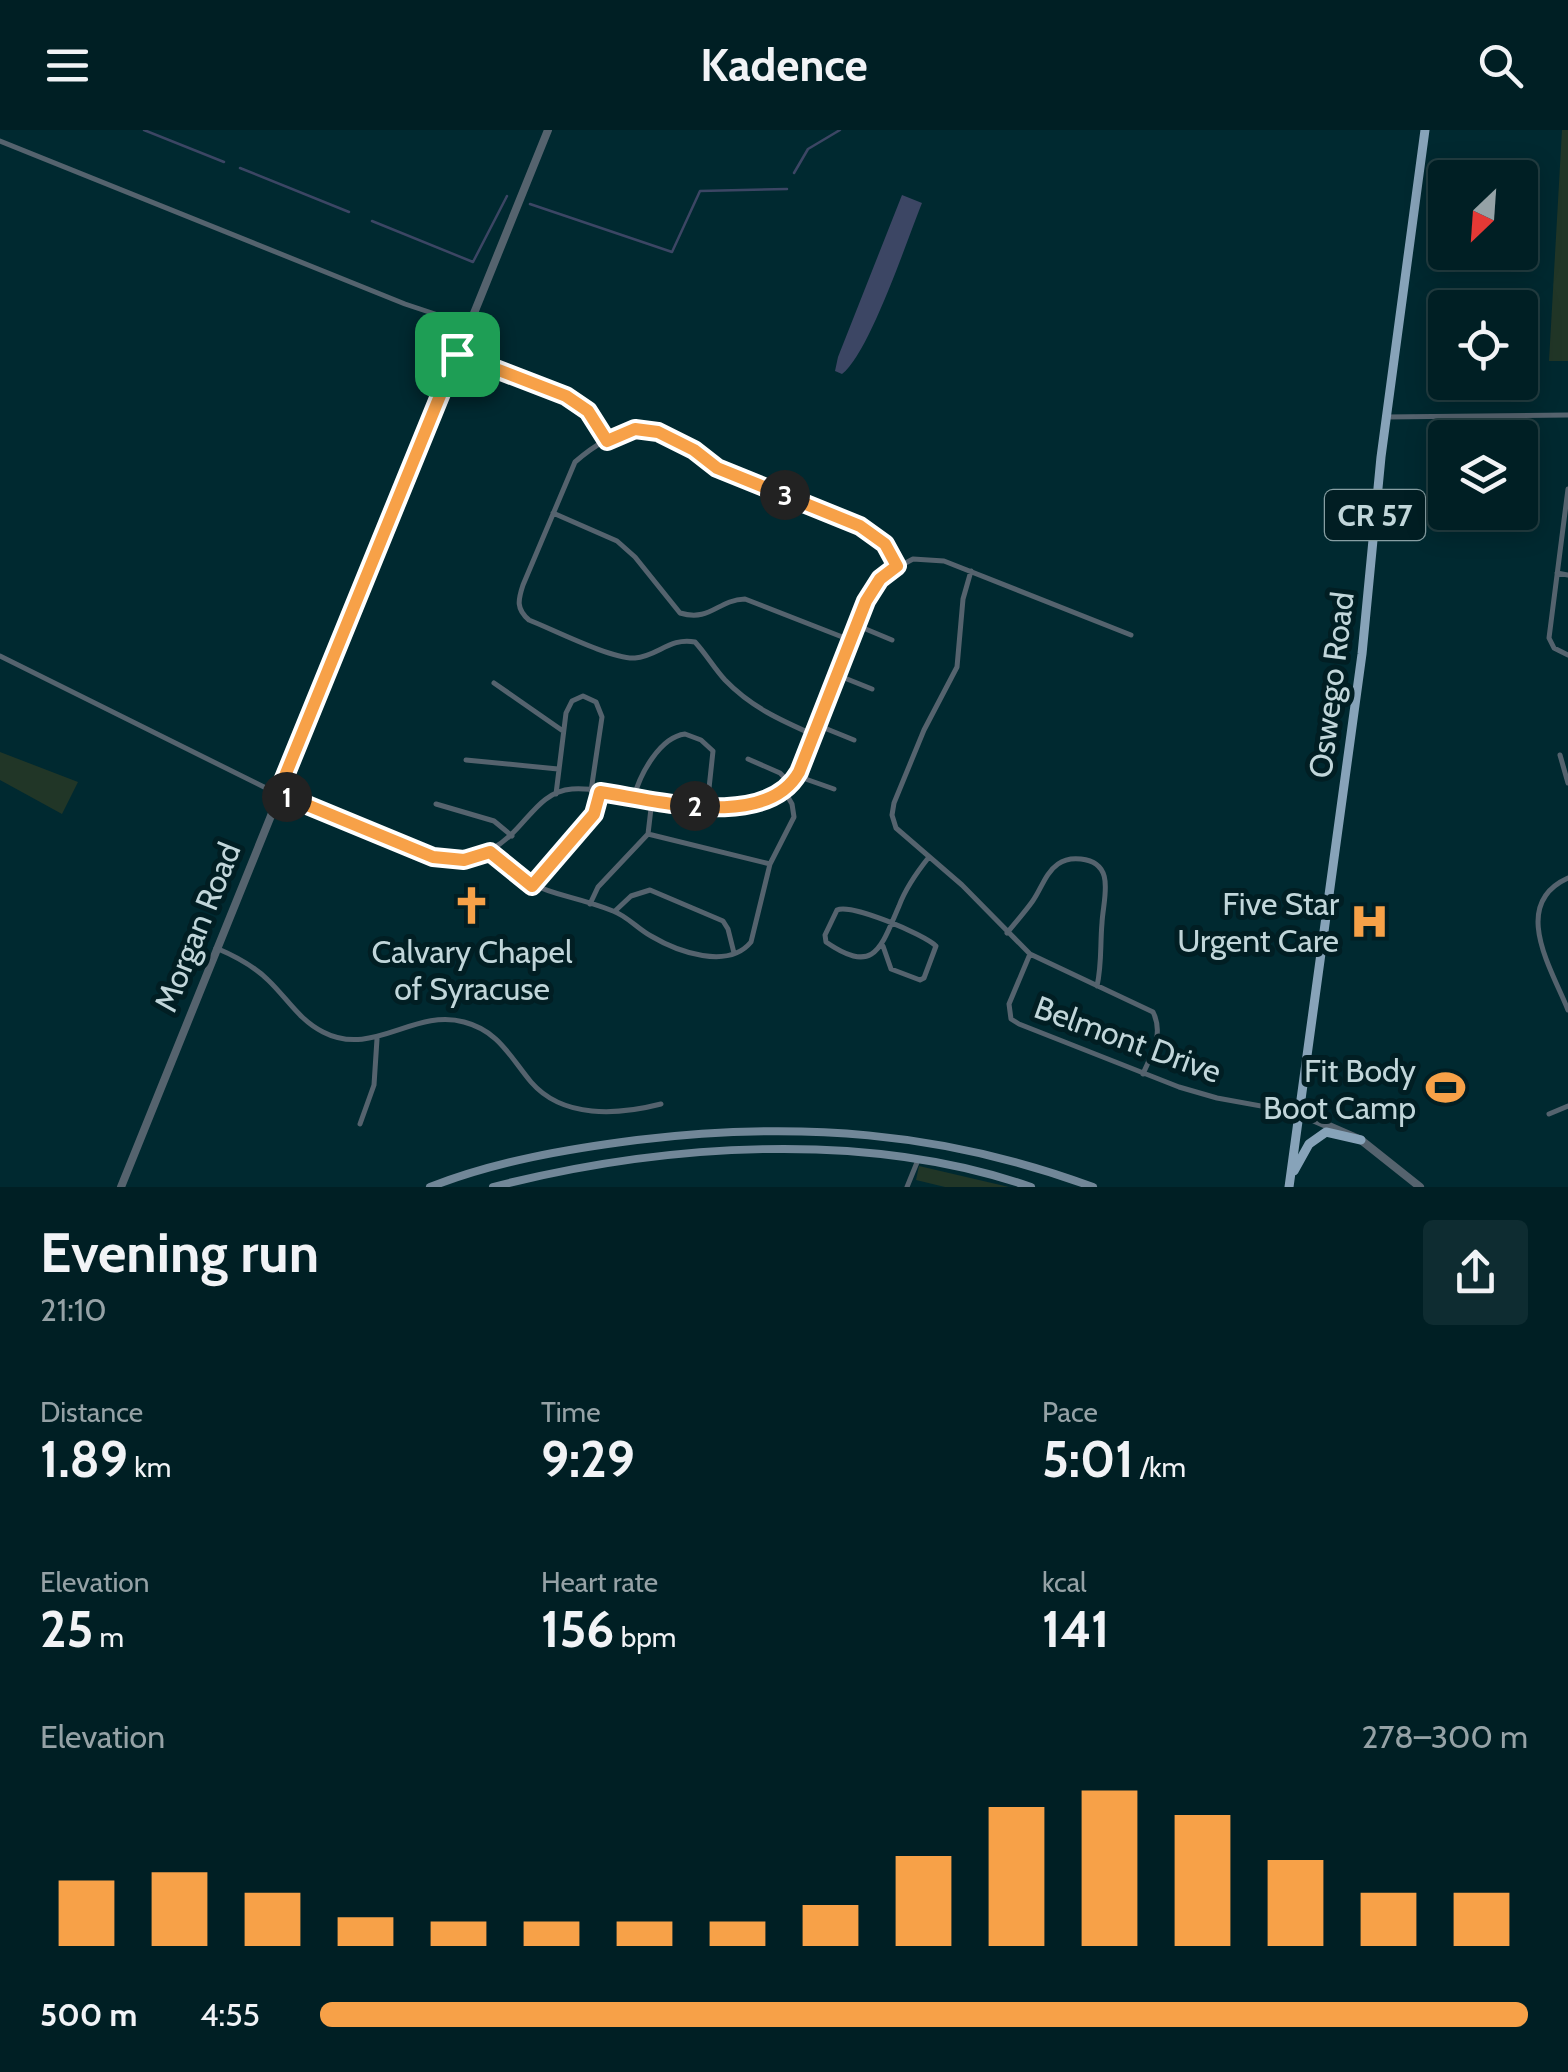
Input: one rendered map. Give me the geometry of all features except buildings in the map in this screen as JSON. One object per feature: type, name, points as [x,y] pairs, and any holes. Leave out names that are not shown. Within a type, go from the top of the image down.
[{"type":"main road","name":"Oswego Road","points":[[1289,1182],[1362,654],[1386,418],[1425,130]]},
{"type":"main road","points":[[430,1187],[492,1166],[572,1150],[680,1135],[782,1129],[914,1139],[1015,1161],[1093,1187]]},
{"type":"main road","points":[[1289,1182],[1317,1136],[1335,1131],[1361,1140]]},
{"type":"main road","points":[[493,1187],[599,1166],[753,1149],[848,1151],[918,1160],[1031,1187]]},
{"type":"street","name":"Morgan Road","points":[[121,1187],[548,130]]},
{"type":"street","points":[[0,141],[406,304],[468,325]]},
{"type":"street","points":[[457,354],[566,396],[588,411],[607,441]]},
{"type":"street","points":[[1386,418],[1568,415]]},
{"type":"street","points":[[814,735],[758,709],[724,679],[699,646],[686,640],[669,643],[652,654],[626,658],[522,614],[518,604],[575,462],[635,429],[658,432],[694,450],[717,468],[860,526],[885,544],[897,566]]},
{"type":"street","points":[[1568,489],[1550,644],[1568,655]]},
{"type":"street","points":[[553,513],[617,541],[643,566],[674,608],[688,616],[706,616],[727,602],[745,599],[850,640]]},
{"type":"street","points":[[0,656],[278,793],[433,857],[464,860],[490,852],[556,794],[574,789],[706,807],[758,802],[785,792],[797,776],[873,588],[897,566],[928,558],[971,571],[1131,635]]},
{"type":"street","points":[[971,571],[957,666],[909,766],[892,815],[900,834],[962,885],[1030,954],[1148,1007],[1157,1020],[1158,1037],[1143,1074]]},
{"type":"street","points":[[1557,573],[1568,575]]},
{"type":"street","points":[[856,625],[892,640]]},
{"type":"street","points":[[837,675],[872,689]]},
{"type":"street","points":[[494,683],[563,730]]},
{"type":"street","points":[[556,794],[568,706],[582,696],[596,702],[602,712],[591,790]]},
{"type":"street","points":[[817,725],[854,740]]},
{"type":"street","points":[[634,797],[643,772],[670,738],[684,734],[701,740],[713,751],[706,807]]},
{"type":"street","points":[[1560,755],[1568,782]]},
{"type":"street","points":[[748,759],[780,773],[791,784]]},
{"type":"street","points":[[466,760],[558,769]]},
{"type":"street","points":[[797,776],[834,789]]},
{"type":"street","points":[[532,886],[594,814],[600,792]]},
{"type":"street","points":[[490,852],[532,886],[615,911],[672,947],[704,956],[734,953],[752,942],[770,864],[794,817],[785,792]]},
{"type":"street","points":[[590,904],[598,887],[648,834],[652,800]]},
{"type":"street","points":[[436,804],[494,821],[512,836]]},
{"type":"street","points":[[648,834],[770,864]]},
{"type":"street","points":[[883,946],[891,969],[907,978],[924,978],[936,946],[892,924],[841,906],[825,935],[826,942],[850,956],[866,956],[883,946],[892,924],[910,883],[928,856]]},
{"type":"street","points":[[1006,933],[1060,861],[1074,858],[1093,862],[1103,872],[1108,890],[1102,923],[1103,962],[1097,986]]},
{"type":"street","points":[[1568,878],[1554,884],[1544,896],[1538,920],[1540,941],[1568,1010]]},
{"type":"street","points":[[615,911],[631,896],[650,890],[722,921],[734,953]]},
{"type":"street","points":[[216,948],[255,968],[303,1019],[326,1034],[349,1040],[376,1038],[424,1021],[460,1020],[498,1039],[530,1080],[564,1104],[607,1113],[661,1104]]},
{"type":"street","name":"Belmont Drive","points":[[1030,954],[1009,1004],[1011,1019],[1143,1074],[1218,1098],[1299,1113]]},
{"type":"street","points":[[360,1124],[374,1086],[376,1038]]},
{"type":"street","points":[[1549,1114],[1568,1106]]},
{"type":"street","points":[[1299,1113],[1361,1140],[1420,1187]]},
{"type":"street","points":[[907,1187],[918,1160]]},
{"type":"green space","points":[[1562,130],[1568,130],[1568,361],[1549,361]]},
{"type":"green space","points":[[0,752],[78,782],[62,814],[0,780]]},
{"type":"green space","points":[[919,1166],[1009,1187],[945,1187],[916,1180]]},
{"type":"water","points":[[902,195],[922,203],[875,321],[842,374],[835,371],[838,357]]},
{"type":"waterway","points":[[144,130],[224,162]]},
{"type":"waterway","points":[[794,173],[808,149],[840,130]]},
{"type":"waterway","points":[[240,168],[349,212]]},
{"type":"waterway","points":[[530,204],[672,252],[700,191],[787,189]]},
{"type":"waterway","points":[[372,221],[473,262],[507,196]]},
{"type":"place","name":"Calvary Chapel of Syracuse","points":[[472,906]]},
{"type":"place","name":"Five Star Urgent Care","points":[[1369,921]]},
{"type":"place","name":"Fit Body Boot Camp","points":[[1446,1088]]},
{"type":"route","points":[[457,354],[566,396],[588,411],[607,441],[635,429],[658,432],[694,450],[717,468],[860,526],[879,537],[890,550],[897,566],[880,579],[866,601],[799,772],[785,792],[758,802],[706,807],[600,792],[594,814],[532,886],[490,852],[464,860],[433,857],[278,793],[457,354]]}]
